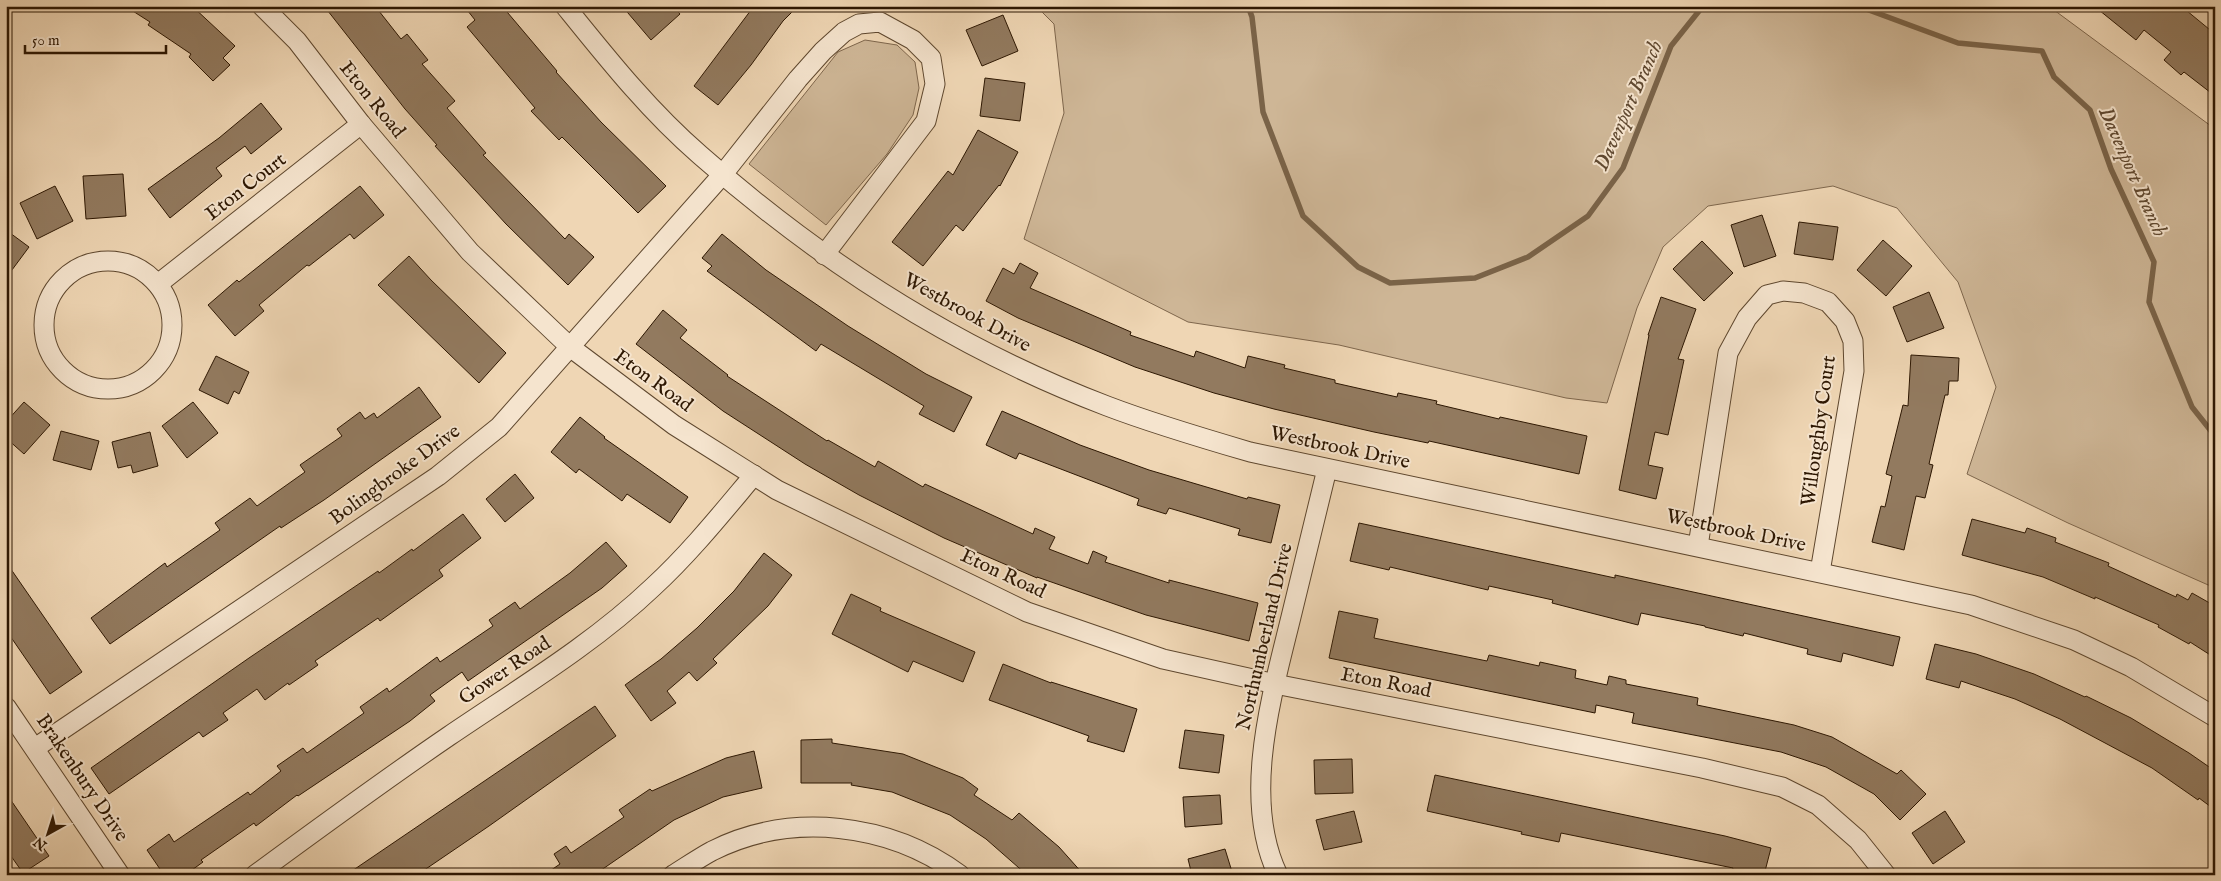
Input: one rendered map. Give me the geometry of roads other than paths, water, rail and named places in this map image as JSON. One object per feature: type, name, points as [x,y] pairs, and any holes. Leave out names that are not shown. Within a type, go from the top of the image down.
[{"type":"street","name":"Eton Road","points":[[262,6],[297,41],[361,124],[470,252],[570,347],[674,425],[777,490],[1027,612],[1163,659],[1275,684],[1702,768],[1782,787],[1818,805],[1858,840],[1886,875]]},
{"type":"street","name":"Westbrook Drive","points":[[565,6],[623,78],[699,154],[765,210],[824,255],[931,323],[1010,364],[1106,406],[1183,433],[1250,452],[1971,605],[2074,640],[2131,667],[2215,717]]},
{"type":"street","name":"Bolingbroke Drive","points":[[35,748],[438,476],[499,427],[723,174],[798,79],[823,51],[844,32],[859,24],[880,22],[899,30],[913,40],[931,58],[935,84],[926,121],[824,255]]},
{"type":"street","name":"Eton Court","points":[[158,284],[361,124]]},
{"type":"street","points":[[108,261],[127,264],[144,272],[158,284],[169,303],[173,324],[170,346],[160,365],[144,379],[124,388],[102,390],[82,384],[64,372],[51,354],[45,337],[44,318],[49,300],[59,284],[73,272],[90,264],[108,261]]},
{"type":"street","name":"Willoughby Court","points":[[1698,546],[1728,353],[1747,318],[1767,295],[1783,291],[1804,293],[1828,302],[1845,321],[1853,340],[1854,372],[1820,572]]},
{"type":"street","name":"Northumberland Drive","points":[[1278,875],[1270,852],[1262,812],[1261,776],[1266,729],[1275,684],[1327,469]]},
{"type":"street","name":"Gower Road","points":[[255,875],[378,783],[551,667],[618,618],[654,587],[690,550],[754,475]]},
{"type":"street","name":"Brakenbury Drive","points":[[6,707],[120,875]]},
{"type":"street","points":[[673,875],[713,850],[746,838],[774,831],[809,827],[843,828],[914,846],[960,875]]},
{"type":"waterway","name":"Davenport Branch","points":[[1248,6],[1252,17],[1263,112],[1303,216],[1358,267],[1390,283],[1475,278],[1528,257],[1588,216],[1623,168],[1671,46],[1703,6]]},
{"type":"waterway","name":"Davenport Branch","points":[[1858,6],[1958,43],[2042,51],[2054,77],[2090,110],[2111,169],[2154,262],[2149,302],[2192,407],[2215,436]]}]
